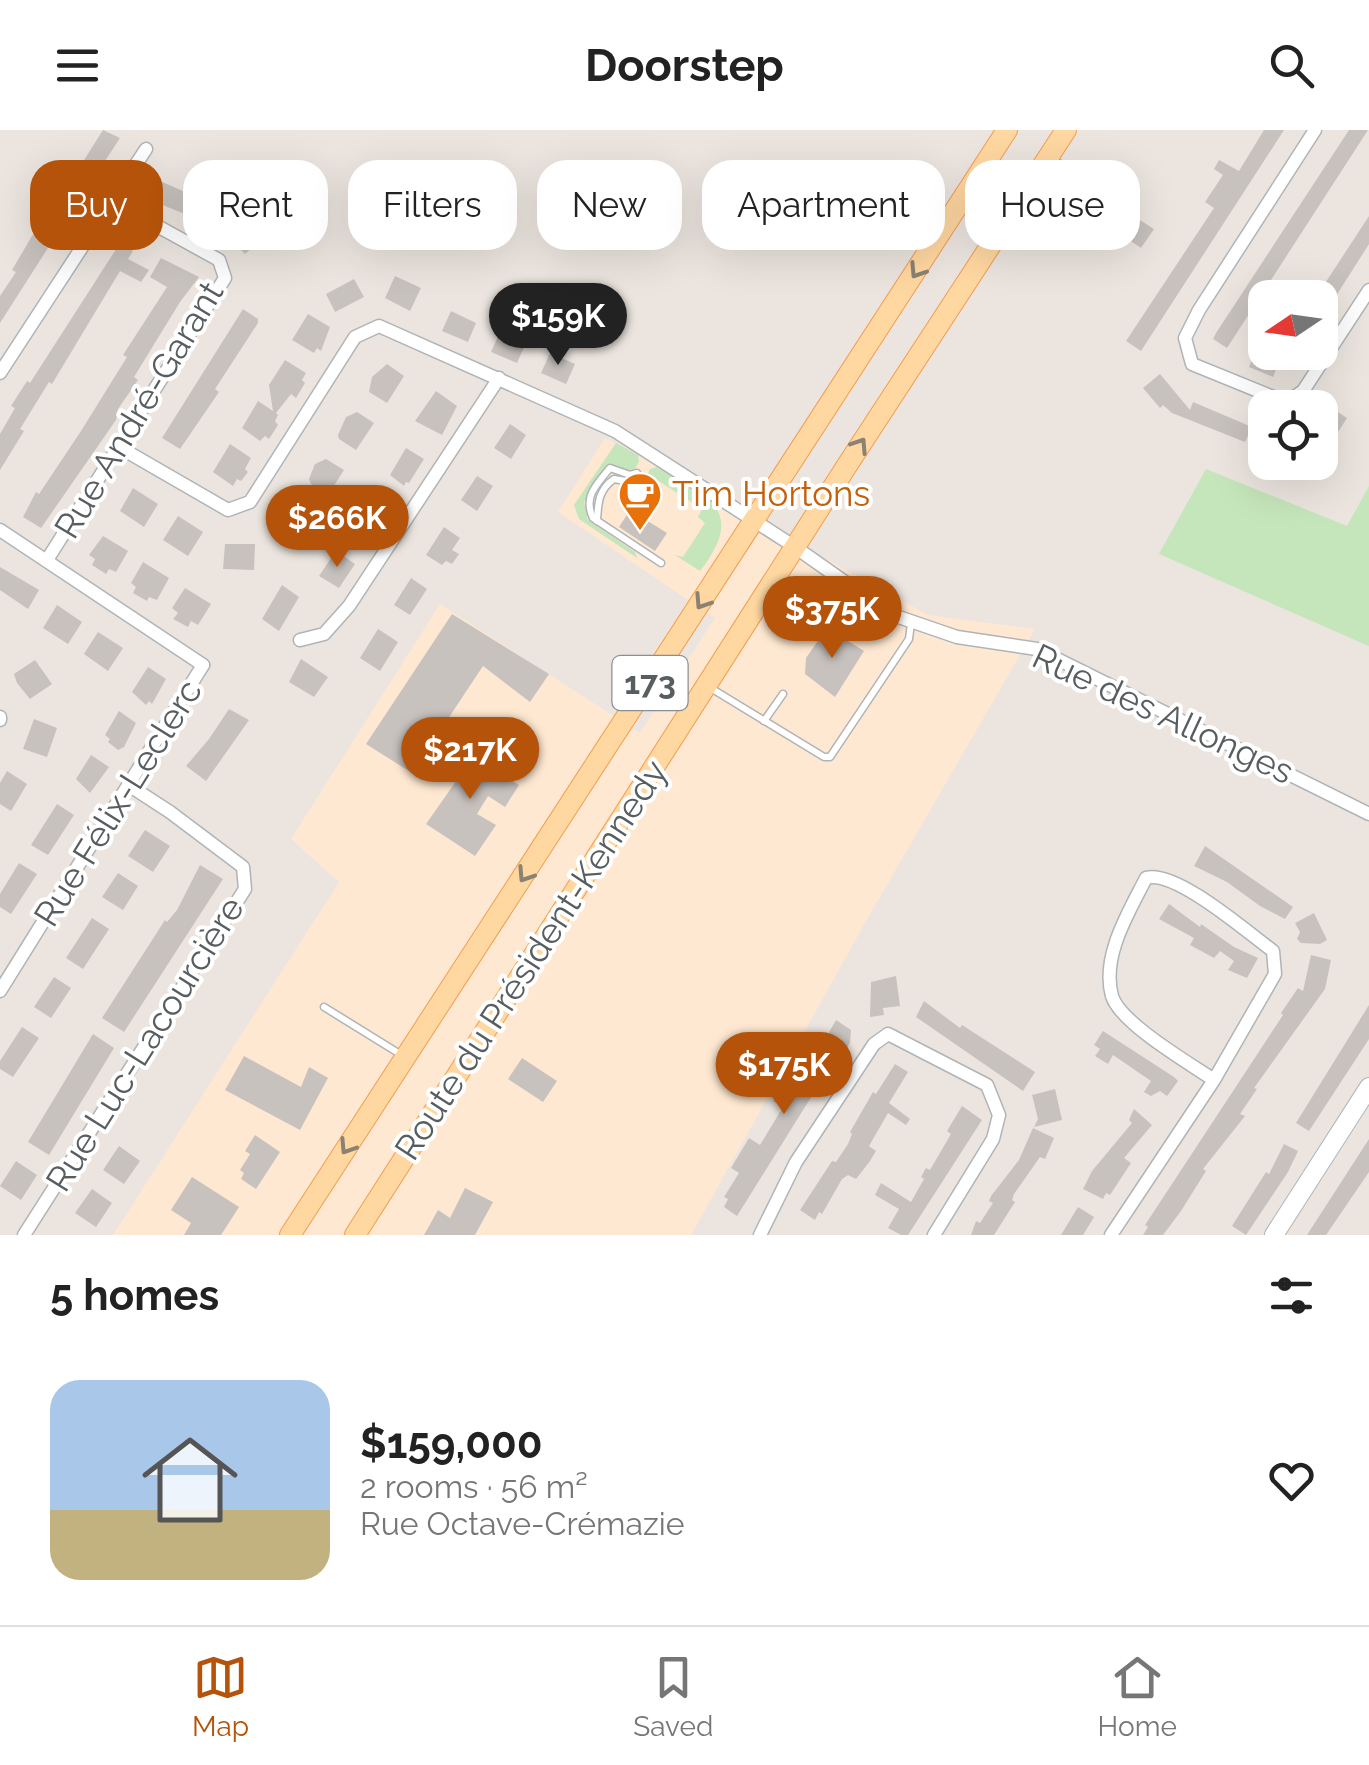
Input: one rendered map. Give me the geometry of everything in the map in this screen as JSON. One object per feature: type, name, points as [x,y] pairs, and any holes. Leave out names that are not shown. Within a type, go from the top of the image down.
[{"type":"main road","name":"Route du Président-Kennedy","points":[[290,1235],[1007,130]]},
{"type":"main road","name":"Route du Président-Kennedy","points":[[355,1235],[1066,130]]},
{"type":"street","points":[[1314,130],[1199,310],[1185,338],[1192,364],[1278,399],[1290,400],[1303,391],[1369,290]]},
{"type":"street","points":[[138,160],[146,148]]},
{"type":"street","name":"Rue André-Garant","points":[[48,560],[225,278],[219,260],[163,229]]},
{"type":"street","points":[[0,372],[80,250]]},
{"type":"street","name":"Rue des Allonges","points":[[119,448],[228,510],[250,502],[355,336],[379,326],[614,431],[795,547],[890,614],[957,637],[1016,644],[1060,659],[1369,814]]},
{"type":"street","points":[[300,640],[324,634],[350,606],[499,378]]},
{"type":"street","points":[[0,530],[48,560]]},
{"type":"street","name":"Rue Félix-Leclerc","points":[[0,991],[204,667],[48,560]]},
{"type":"street","name":"Rue Luc-Lacourcière","points":[[24,1235],[245,890],[243,867],[228,853],[130,786]]},
{"type":"street","points":[[1112,1235],[1214,1080],[1275,974],[1273,951],[1176,882],[1156,875],[1146,878],[1119,933],[1110,974],[1112,998],[1123,1015],[1214,1080]]},
{"type":"street","points":[[760,1235],[796,1162],[874,1044],[888,1034],[987,1085],[999,1115],[994,1139],[934,1235]]},
{"type":"street","points":[[1274,1235],[1369,1086]]},
{"type":"lane","points":[[1048,156],[1054,160]]},
{"type":"lane","points":[[636,473],[607,470],[587,500],[590,513],[661,563]]},
{"type":"lane","points":[[597,521],[597,502],[609,482],[630,482]]},
{"type":"lane","points":[[707,686],[830,757],[909,638],[912,624]]},
{"type":"lane","points":[[764,721],[783,694]]},
{"type":"lane","points":[[324,1007],[405,1058]]},
{"type":"shaded area","points":[[605,438],[928,615],[1035,629],[691,1235],[113,1235],[339,882],[291,839],[440,604],[640,733],[715,618],[558,512]]},
{"type":"green space","points":[[616,443],[638,455],[639,462],[633,472],[608,465],[584,502],[588,520],[635,552],[637,558],[579,519],[574,505]]},
{"type":"green space","points":[[657,467],[706,498],[721,520],[714,551],[700,571],[675,555],[683,557],[705,523],[698,517],[702,509],[651,476],[645,481],[650,469]]},
{"type":"green space","points":[[1206,469],[1347,526],[1369,486],[1369,646],[1159,554]]},
{"type":"building","points":[[103,130],[120,138],[106,160],[84,160]]},
{"type":"building","points":[[1264,130],[1284,130],[1141,351],[1126,341],[1214,208],[1205,202],[1223,175],[1214,169],[1219,160],[1239,171]]},
{"type":"building","points":[[1349,130],[1368,130],[1271,280],[1251,280]]},
{"type":"building","points":[[163,182],[183,191],[183,213],[163,205]]},
{"type":"building","points":[[1369,216],[1369,244],[1338,293],[1338,280],[1327,280]]},
{"type":"building","points":[[1140,220],[1154,229],[1140,247]]},
{"type":"building","points":[[30,239],[30,250],[47,250],[0,323],[0,296],[16,272],[12,270]]},
{"type":"building","points":[[116,250],[133,251],[128,259],[149,270],[141,282],[120,271],[20,429],[24,431],[0,470],[0,434],[15,408],[11,406],[27,381],[30,383]]},
{"type":"building","points":[[161,258],[199,277],[134,377],[138,380],[118,409],[116,420],[41,528],[23,517],[36,492],[39,494],[81,431],[167,287],[150,277]]},
{"type":"building","points":[[395,276],[421,288],[410,311],[385,298]]},
{"type":"building","points":[[354,279],[364,297],[335,312],[326,294]]},
{"type":"building","points":[[1248,284],[1248,316],[1227,348],[1213,339]]},
{"type":"building","points":[[243,309],[258,323],[215,389],[219,392],[180,449],[162,438]]},
{"type":"building","points":[[451,311],[476,323],[468,342],[442,331]]},
{"type":"building","points":[[308,314],[330,327],[321,351],[317,348],[314,353],[292,340]]},
{"type":"building","points":[[500,332],[526,343],[517,363],[491,352]]},
{"type":"building","points":[[550,353],[575,364],[566,384],[541,373]]},
{"type":"building","points":[[285,360],[306,373],[302,380],[305,383],[296,398],[291,394],[276,413],[278,425],[269,439],[265,436],[260,441],[242,428],[258,401],[273,411],[269,385]]},
{"type":"building","points":[[387,364],[404,376],[387,403],[369,392],[372,377]]},
{"type":"building","points":[[1256,370],[1276,370],[1273,377]]},
{"type":"building","points":[[1160,374],[1190,410],[1193,402],[1248,425],[1245,442],[1172,413],[1163,405],[1160,408],[1143,388]]},
{"type":"building","points":[[436,391],[457,406],[442,435],[415,421]]},
{"type":"building","points":[[357,412],[374,423],[356,450],[338,435],[346,417]]},
{"type":"building","points":[[1338,412],[1347,418],[1338,432]]},
{"type":"building","points":[[510,424],[526,435],[511,459],[494,448]]},
{"type":"building","points":[[230,444],[251,458],[245,469],[248,472],[233,486],[213,472]]},
{"type":"building","points":[[406,448],[424,459],[404,486],[390,475]]},
{"type":"building","points":[[326,459],[344,470],[328,495],[309,479],[315,464]]},
{"type":"building","points":[[477,476],[493,486],[477,511],[461,500]]},
{"type":"building","points":[[133,488],[158,504],[144,527],[120,511]]},
{"type":"building","points":[[369,499],[390,512],[373,538],[353,525]]},
{"type":"building","points":[[271,501],[286,513],[296,506],[313,518],[295,544],[279,533],[282,521]]},
{"type":"building","points":[[630,510],[667,533],[655,551],[619,527]]},
{"type":"building","points":[[178,516],[203,532],[188,556],[163,540]]},
{"type":"building","points":[[444,527],[460,538],[452,550],[459,554],[452,564],[446,561],[442,565],[426,555]]},
{"type":"building","points":[[103,536],[128,551],[116,572],[109,569],[106,574],[92,565],[95,559],[89,555]]},
{"type":"building","points":[[225,544],[255,544],[254,570],[223,569]]},
{"type":"building","points":[[336,551],[355,564],[339,588],[319,576]]},
{"type":"building","points":[[143,562],[169,578],[157,600],[149,597],[147,601],[133,593],[136,587],[131,583]]},
{"type":"building","points":[[0,567],[39,590],[28,609],[0,590]]},
{"type":"building","points":[[411,578],[427,589],[410,615],[394,605]]},
{"type":"building","points":[[282,585],[299,597],[279,631],[262,619]]},
{"type":"building","points":[[185,588],[211,604],[198,625],[191,621],[188,627],[173,619],[178,613],[172,608]]},
{"type":"building","points":[[57,605],[82,622],[68,644],[43,628]]},
{"type":"building","points":[[452,614],[549,674],[530,702],[483,666],[412,773],[366,744]]},
{"type":"building","points":[[827,628],[864,651],[835,697],[805,674],[806,658]]},
{"type":"building","points":[[378,629],[398,642],[380,671],[360,658]]},
{"type":"building","points":[[98,632],[123,648],[108,671],[84,654]]},
{"type":"building","points":[[301,659],[328,677],[314,697],[289,682]]},
{"type":"building","points":[[35,660],[52,684],[30,699],[14,674]]},
{"type":"building","points":[[148,667],[166,679],[152,704],[149,701],[146,705],[132,692]]},
{"type":"building","points":[[229,709],[249,720],[206,781],[186,766]]},
{"type":"building","points":[[119,711],[136,723],[124,747],[118,750],[105,735]]},
{"type":"building","points":[[34,719],[57,728],[47,757],[23,749]]},
{"type":"building","points":[[458,748],[519,785],[505,807],[488,796],[477,814],[496,825],[475,856],[426,824],[459,777],[444,767]]},
{"type":"building","points":[[91,755],[109,767],[90,793],[76,779]]},
{"type":"building","points":[[7,771],[27,784],[11,811],[0,804],[0,783]]},
{"type":"building","points":[[57,804],[74,815],[48,855],[31,845]]},
{"type":"building","points":[[145,830],[170,846],[153,872],[128,856]]},
{"type":"building","points":[[1205,846],[1293,907],[1285,919],[1194,866]]},
{"type":"building","points":[[19,863],[37,874],[11,914],[0,907],[0,894]]},
{"type":"building","points":[[200,865],[223,879],[124,1032],[102,1018],[165,920],[177,910]]},
{"type":"building","points":[[118,873],[138,886],[123,910],[102,897]]},
{"type":"building","points":[[1169,904],[1200,927],[1201,924],[1258,958],[1247,978],[1228,970],[1234,961],[1220,951],[1214,958],[1190,945],[1194,938],[1159,919]]},
{"type":"building","points":[[1314,913],[1327,940],[1320,944],[1301,943],[1295,923]]},
{"type":"building","points":[[92,918],[109,929],[83,969],[66,958]]},
{"type":"building","points":[[1311,955],[1331,960],[1325,989],[1254,1088],[1257,1089],[1240,1114],[1245,1116],[1203,1169],[1206,1171],[1181,1211],[1163,1235],[1143,1235],[1148,1227],[1145,1225],[1281,1013],[1298,988],[1303,991]]},
{"type":"building","points":[[896,976],[900,1006],[883,1008],[884,1015],[870,1017],[871,982]]},
{"type":"building","points":[[54,977],[71,988],[51,1018],[34,1007]]},
{"type":"building","points":[[924,1001],[960,1028],[962,1025],[1035,1072],[1023,1091],[916,1017]]},
{"type":"building","points":[[1369,1005],[1369,1039],[1309,1131],[1296,1123]]},
{"type":"building","points":[[836,1020],[851,1030],[850,1043],[828,1070],[737,1216],[724,1207],[728,1199],[724,1197],[739,1173],[731,1168],[749,1138],[760,1145],[783,1107],[773,1101],[784,1082],[776,1077],[783,1066],[803,1078]]},
{"type":"building","points":[[22,1027],[39,1038],[13,1077],[0,1069],[0,1061]]},
{"type":"building","points":[[1103,1031],[1178,1081],[1167,1096],[1160,1091],[1151,1096],[1144,1092],[1151,1081],[1113,1055],[1108,1064],[1095,1056],[1100,1049],[1094,1045]]},
{"type":"building","points":[[93,1034],[114,1048],[49,1155],[28,1142]]},
{"type":"building","points":[[244,1056],[301,1087],[309,1067],[328,1078],[300,1130],[225,1090]]},
{"type":"building","points":[[522,1058],[557,1081],[543,1102],[508,1079]]},
{"type":"building","points":[[895,1064],[908,1072],[889,1103],[910,1119],[906,1125],[888,1113],[869,1146],[876,1151],[870,1161],[856,1179],[848,1175],[842,1179],[815,1220],[800,1210],[848,1144],[850,1132],[873,1092],[876,1094]]},
{"type":"building","points":[[1055,1089],[1062,1120],[1034,1127],[1038,1119],[1032,1095]]},
{"type":"building","points":[[962,1106],[982,1120],[908,1235],[901,1235],[888,1228],[899,1209],[875,1195],[881,1183],[911,1202],[926,1168],[930,1170],[951,1134],[947,1131]]},
{"type":"building","points":[[1134,1109],[1152,1125],[1124,1158],[1131,1163],[1110,1195],[1106,1193],[1103,1199],[1083,1189],[1092,1171],[1132,1123],[1129,1120]]},
{"type":"building","points":[[1033,1128],[1054,1138],[1045,1159],[1040,1157],[1014,1194],[1015,1202],[994,1235],[971,1235],[976,1221],[980,1223],[993,1203],[989,1201],[991,1196],[1019,1160]]},
{"type":"building","points":[[255,1135],[280,1152],[256,1189],[241,1179],[244,1173],[240,1170]]},
{"type":"building","points":[[1369,1139],[1369,1172],[1326,1235],[1307,1235]]},
{"type":"building","points":[[1284,1144],[1298,1151],[1246,1235],[1232,1226],[1266,1172],[1269,1174]]},
{"type":"building","points":[[119,1146],[140,1161],[124,1184],[103,1170]]},
{"type":"building","points":[[16,1161],[37,1175],[21,1200],[0,1186]]},
{"type":"building","points":[[192,1177],[239,1207],[221,1235],[184,1235],[191,1223],[171,1210]]},
{"type":"building","points":[[465,1188],[493,1202],[475,1235],[424,1235],[438,1210],[450,1218]]},
{"type":"building","points":[[92,1189],[112,1203],[96,1227],[75,1213]]},
{"type":"building","points":[[1078,1207],[1094,1217],[1083,1235],[1061,1235]]},
{"type":"place","name":"Tim Hortons","points":[[640,532]]}]
